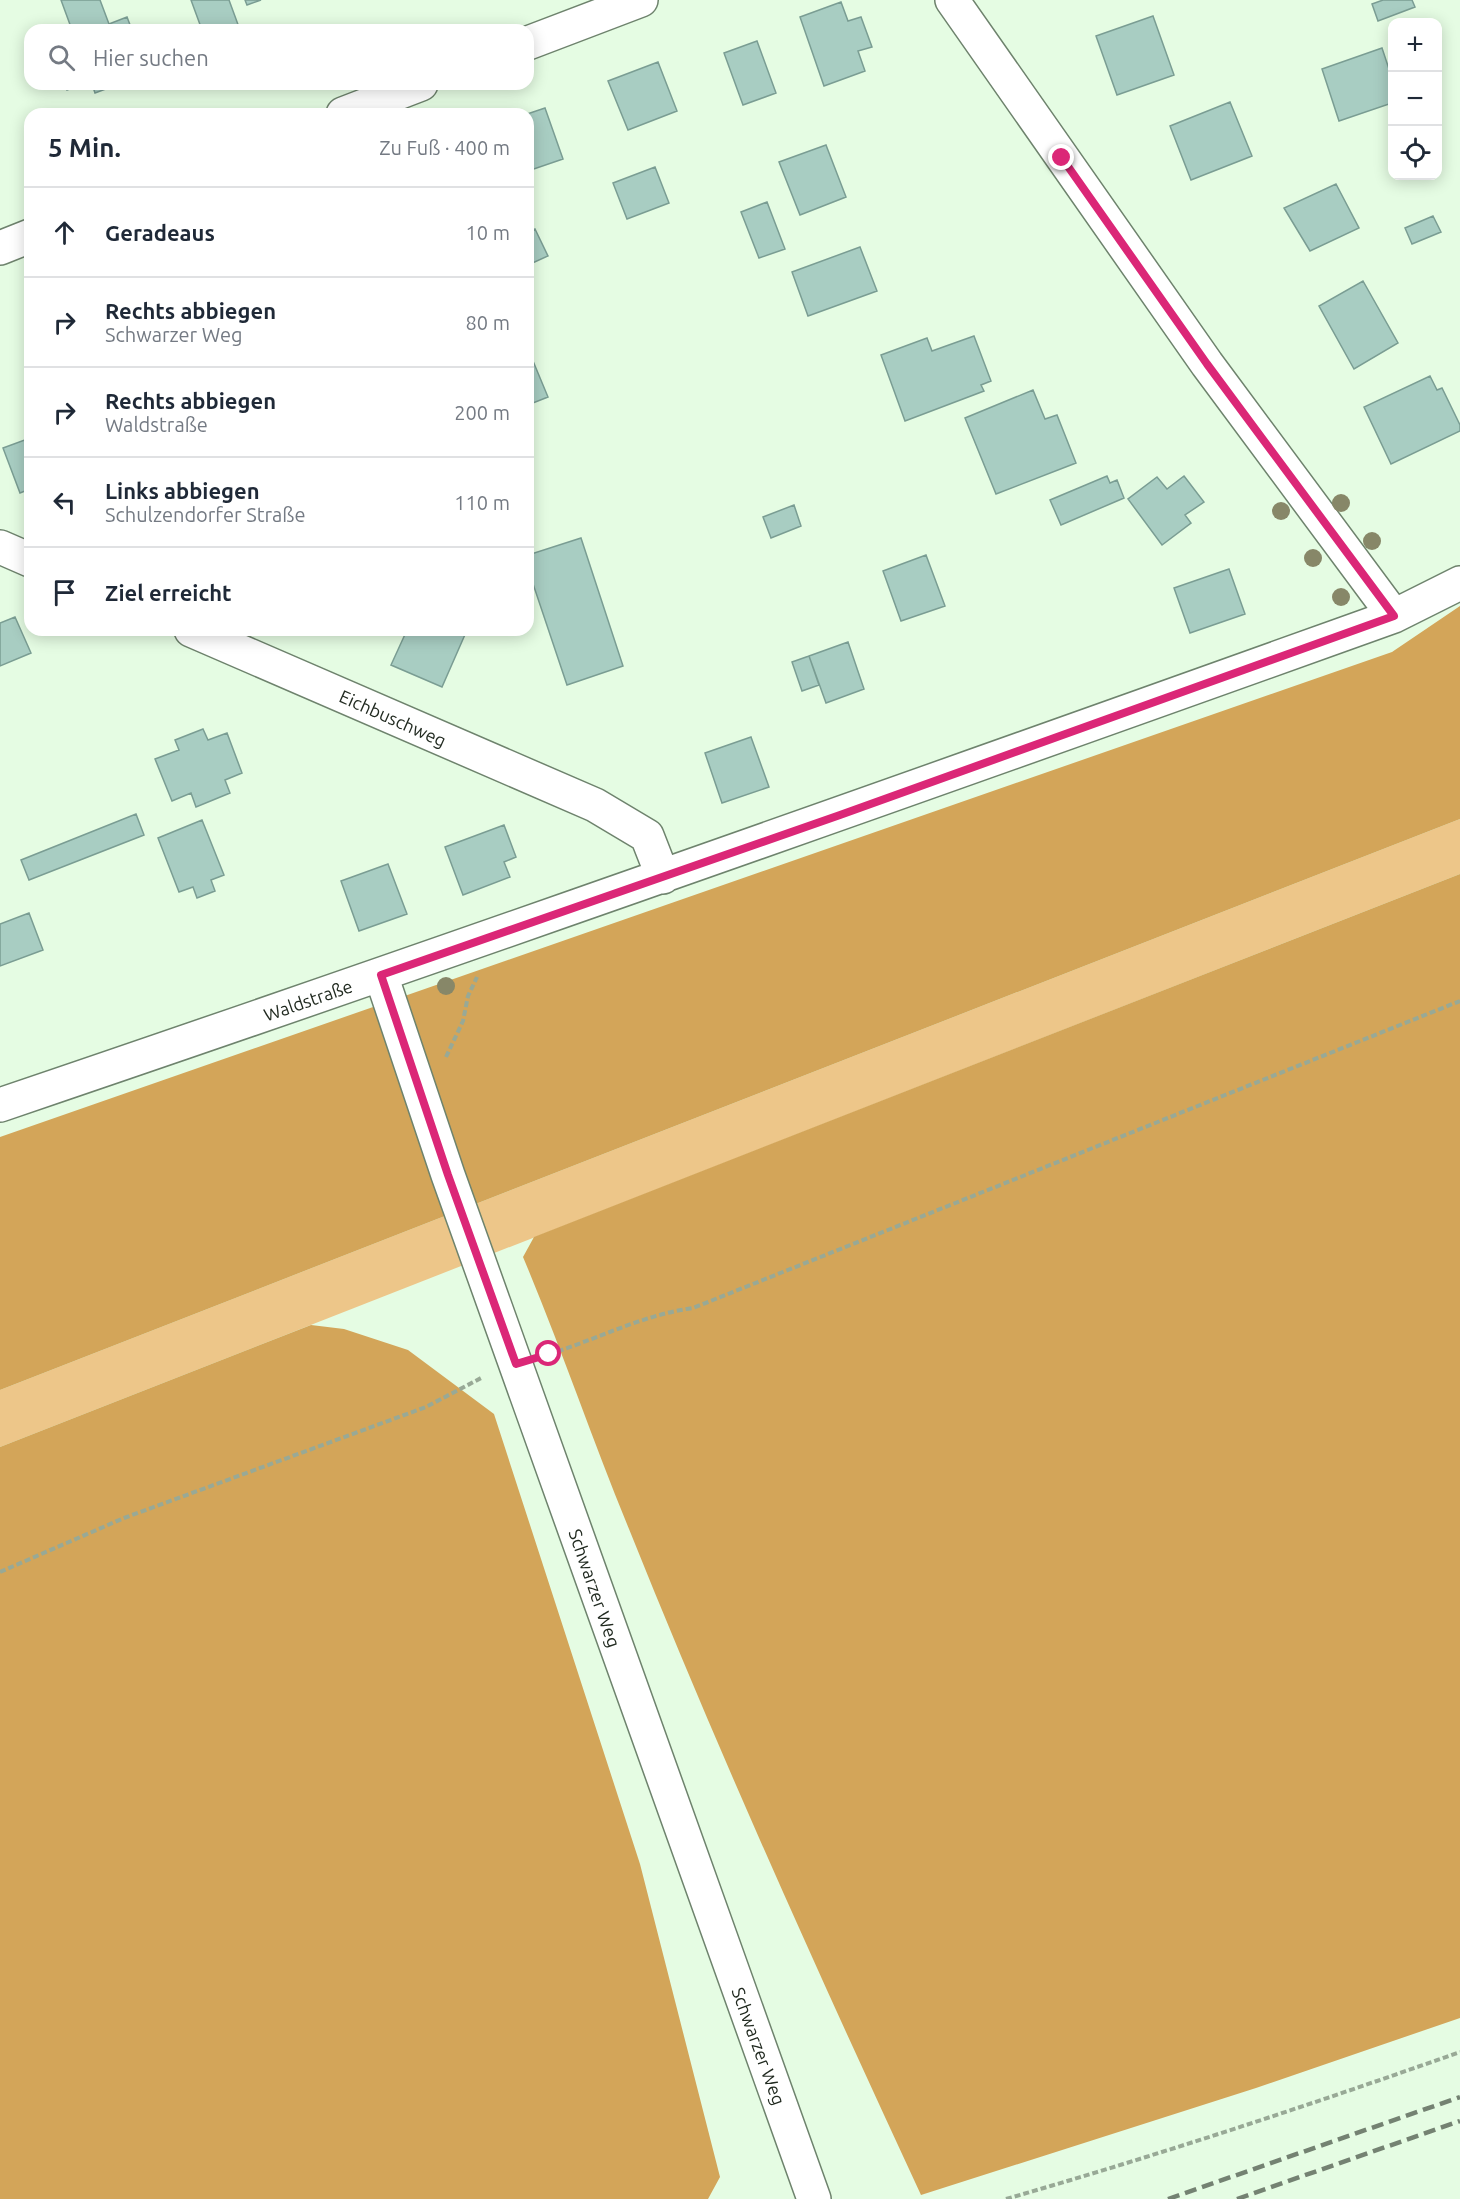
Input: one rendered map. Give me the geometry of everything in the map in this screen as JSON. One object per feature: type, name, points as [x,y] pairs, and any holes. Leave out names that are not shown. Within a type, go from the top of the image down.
[{"type":"street","points":[[534,41],[641,0]]},
{"type":"street","points":[[952,0],[1207,364],[1394,616]]},
{"type":"street","points":[[359,108],[405,90]]},
{"type":"street","points":[[0,248],[24,238]]},
{"type":"street","points":[[0,547],[24,557]]},
{"type":"street","name":"Waldstraße","points":[[0,1105],[663,877],[1394,616],[1460,583]]},
{"type":"street","name":"Eichbuschweg","points":[[205,636],[594,806],[647,836],[663,877]]},
{"type":"street","name":"Schwarzer Weg","points":[[381,975],[448,1175],[814,2199]]},
{"type":"path","points":[[443,1064],[462,1021],[468,996],[486,961],[490,937]]},
{"type":"path","points":[[0,1572],[124,1518],[426,1407],[489,1374],[596,1340],[647,1317],[693,1308],[1460,1001]]},
{"type":"path","points":[[1006,2199],[1108,2170],[1323,2100],[1460,2052]]},
{"type":"shaded area","points":[[1460,606],[1460,819],[0,1390],[0,1137],[1392,652]]},
{"type":"shaded area","points":[[1460,819],[1460,874],[0,1447],[0,1390]]},
{"type":"shaded area","points":[[1460,874],[1460,2018],[1256,2088],[921,2195],[698,1697],[615,1495],[523,1257],[534,1237]]},
{"type":"shaded area","points":[[311,1325],[344,1329],[408,1350],[494,1414],[640,1864],[720,2177],[708,2199],[0,2199],[0,1447]]},
{"type":"building","points":[[61,0],[100,0],[109,24],[70,24]]},
{"type":"building","points":[[191,0],[229,0],[238,24],[200,24]]},
{"type":"building","points":[[245,0],[261,0],[247,5]]},
{"type":"building","points":[[1383,0],[1412,0],[1415,7],[1378,21],[1372,4]]},
{"type":"building","points":[[841,2],[848,21],[861,17],[872,47],[858,51],[865,71],[824,86],[800,17]]},
{"type":"building","points":[[1153,16],[1174,75],[1117,95],[1096,36]]},
{"type":"building","points":[[127,17],[130,24],[109,24]]},
{"type":"building","points":[[757,41],[776,93],[743,105],[724,53]]},
{"type":"building","points":[[1382,48],[1388,66],[1388,104],[1339,121],[1322,69]]},
{"type":"building","points":[[658,62],[677,111],[628,130],[608,81]]},
{"type":"building","points":[[1230,102],[1252,156],[1191,180],[1170,126]]},
{"type":"building","points":[[545,108],[563,159],[534,169],[534,112]]},
{"type":"building","points":[[826,145],[846,197],[800,215],[779,162]]},
{"type":"building","points":[[655,167],[669,203],[627,219],[613,183]]},
{"type":"building","points":[[1336,184],[1359,228],[1310,251],[1284,208]]},
{"type":"building","points":[[767,202],[785,249],[759,258],[741,212]]},
{"type":"building","points":[[1433,216],[1441,232],[1412,244],[1405,228]]},
{"type":"building","points":[[534,229],[548,256],[534,262]]},
{"type":"building","points":[[860,247],[877,291],[808,316],[792,272]]},
{"type":"building","points":[[1363,281],[1398,343],[1354,369],[1319,306]]},
{"type":"building","points":[[974,336],[991,381],[981,385],[984,391],[905,421],[881,355],[927,338],[932,351]]},
{"type":"building","points":[[534,363],[548,397],[534,403]]},
{"type":"building","points":[[1430,376],[1437,390],[1442,388],[1460,425],[1460,431],[1391,464],[1364,407]]},
{"type":"building","points":[[1033,390],[1045,419],[1057,415],[1076,463],[996,494],[965,418]]},
{"type":"building","points":[[24,440],[24,491],[20,493],[3,448]]},
{"type":"building","points":[[1107,476],[1110,483],[1117,480],[1124,498],[1061,525],[1050,500]]},
{"type":"building","points":[[1184,476],[1204,502],[1185,515],[1191,523],[1162,545],[1128,499],[1157,477],[1167,489]]},
{"type":"building","points":[[794,505],[801,526],[771,538],[763,517]]},
{"type":"building","points":[[581,538],[623,666],[567,685],[534,587],[534,553]]},
{"type":"building","points":[[926,555],[945,606],[901,621],[883,571]]},
{"type":"building","points":[[1229,569],[1245,614],[1190,633],[1174,588]]},
{"type":"building","points":[[15,617],[31,653],[0,666],[0,623]]},
{"type":"building","points":[[404,636],[464,636],[442,687],[391,665]]},
{"type":"building","points":[[848,642],[864,689],[826,703],[809,656]]},
{"type":"building","points":[[809,656],[819,685],[802,691],[792,662]]},
{"type":"building","points":[[203,729],[208,740],[227,733],[242,773],[225,780],[230,793],[196,807],[191,793],[172,801],[155,759],[179,750],[175,740]]},
{"type":"building","points":[[751,737],[769,787],[722,803],[705,753]]},
{"type":"building","points":[[136,814],[144,835],[29,880],[21,860]]},
{"type":"building","points":[[202,820],[224,875],[211,880],[215,891],[197,898],[193,887],[179,892],[158,838]]},
{"type":"building","points":[[504,825],[516,857],[504,862],[510,877],[463,895],[445,847]]},
{"type":"building","points":[[388,864],[407,914],[359,931],[341,881]]},
{"type":"building","points":[[29,913],[43,950],[0,966],[0,924]]},
{"type":"railway","points":[[1168,2199],[1460,2097]]},
{"type":"railway","points":[[1237,2199],[1460,2121]]},
{"type":"route","points":[[549,1354],[516,1364],[448,1175],[418,1079],[381,975],[840,815],[1394,616],[1359,565],[1207,364],[1062,158]]}]
